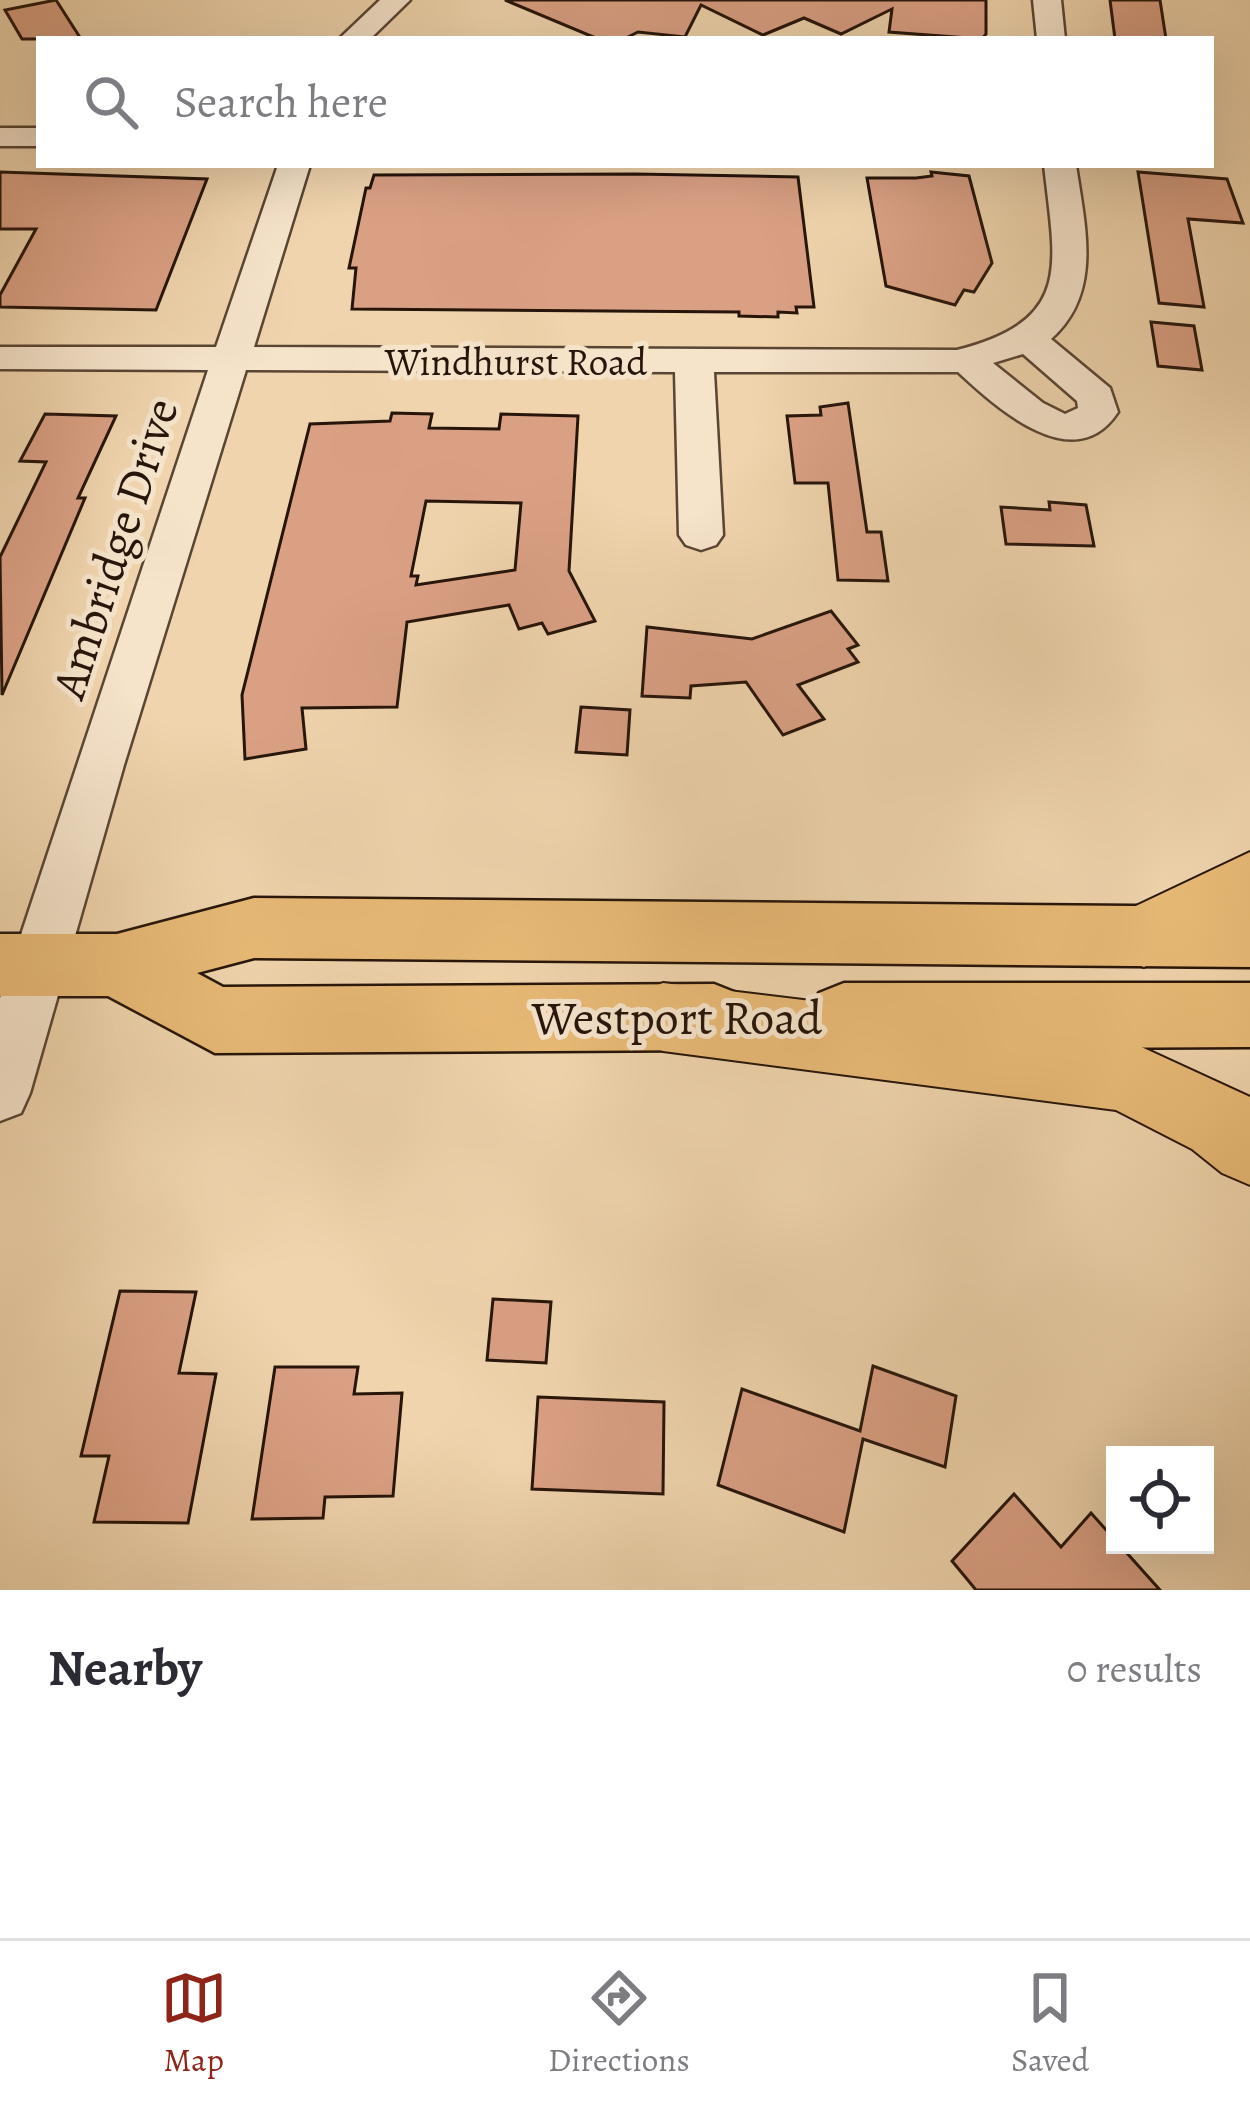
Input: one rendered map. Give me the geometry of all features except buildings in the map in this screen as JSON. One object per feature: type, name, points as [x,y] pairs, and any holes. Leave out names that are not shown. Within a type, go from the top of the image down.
[{"type":"highway","points":[[1144,936],[1250,881]]},
{"type":"highway","points":[[663,1017],[1124,1075],[1220,1122],[1250,1146]]},
{"type":"main road","name":"Westport Road","points":[[19,965],[118,965],[254,928],[1250,937]]},
{"type":"main road","name":"Westport Road","points":[[118,965],[215,1020],[1250,1015]]},
{"type":"street","points":[[356,36],[396,0]]},
{"type":"street","points":[[1048,0],[1051,36]]},
{"type":"street","points":[[0,136],[36,137]]},
{"type":"street","name":"Ambridge Drive","points":[[0,1094],[19,965],[293,168]]},
{"type":"street","points":[[966,359],[1039,419],[1063,426],[1094,418],[1098,412],[1096,397],[1030,340],[1059,315],[1068,294],[1060,168]]},
{"type":"street","name":"Windhurst Road","points":[[0,358],[966,359],[1030,340]]},
{"type":"street","points":[[694,362],[701,535]]}]
